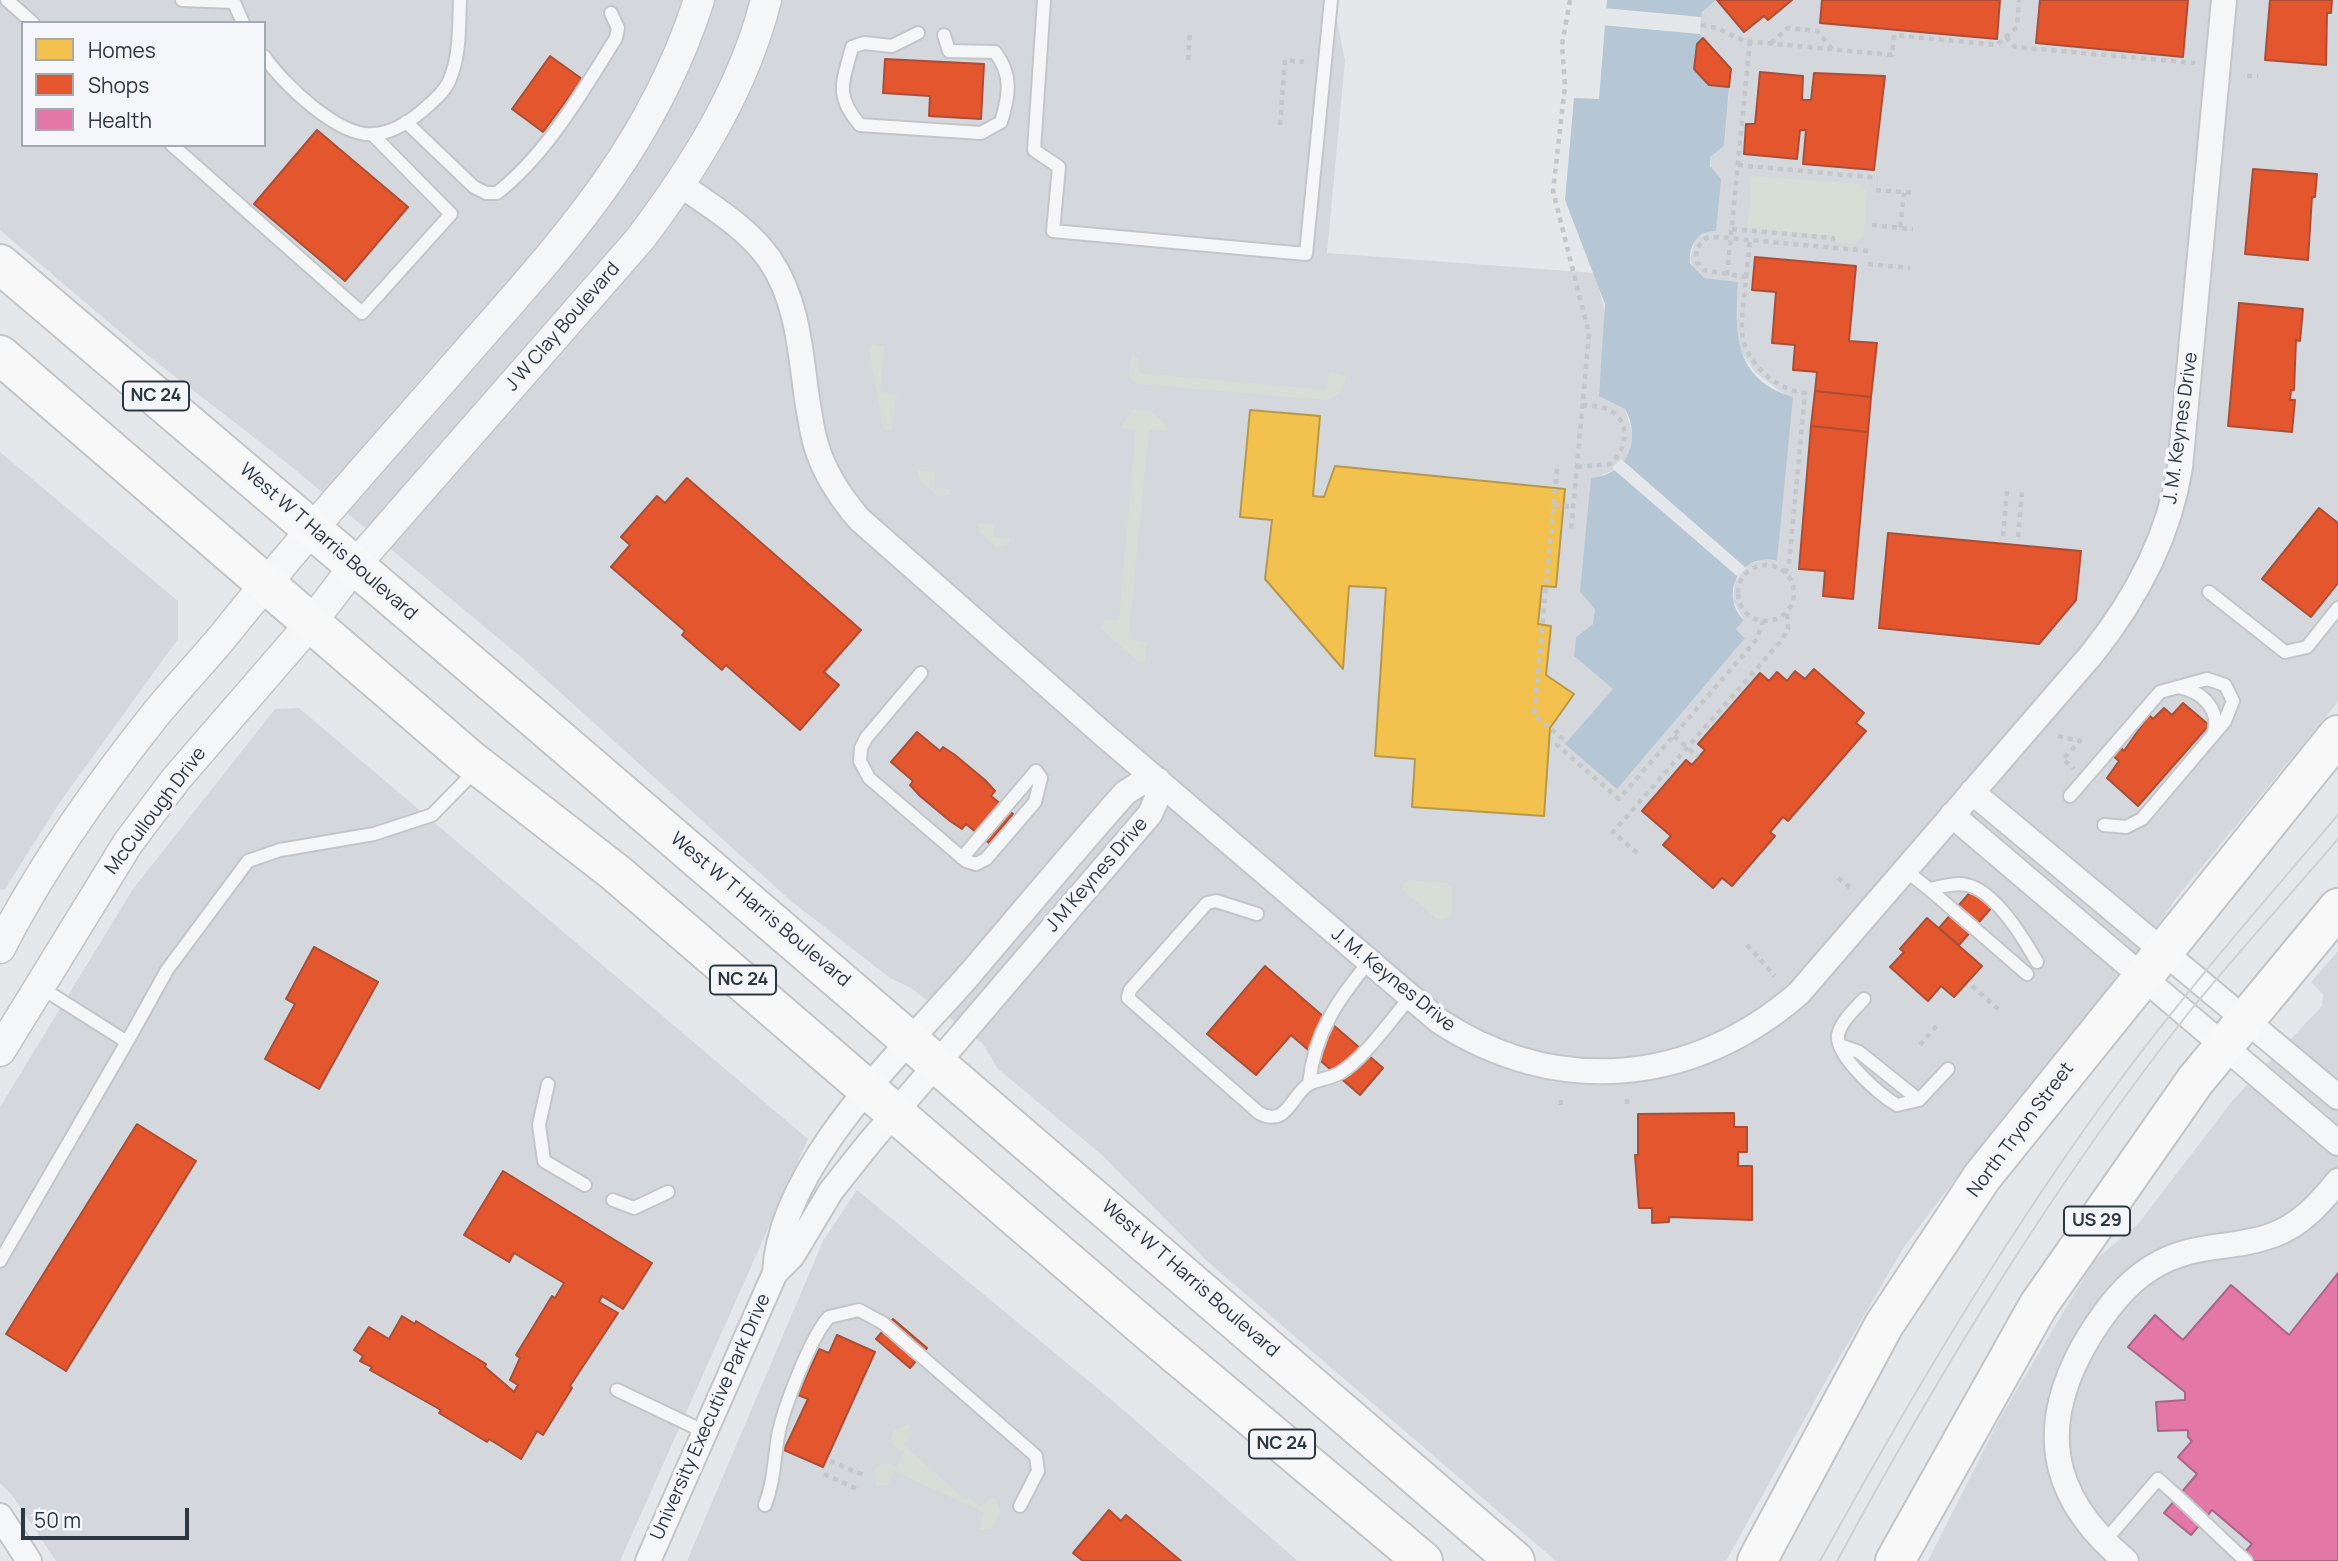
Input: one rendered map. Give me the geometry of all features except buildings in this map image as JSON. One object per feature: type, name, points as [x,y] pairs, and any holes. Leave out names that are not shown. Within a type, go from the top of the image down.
[{"type":"main road","name":"West W T Harris Boulevard","points":[[0,264],[356,564],[592,770],[925,1051],[1516,1561]]},
{"type":"main road","name":"NC 24","points":[[0,355],[479,767],[616,873],[1173,1351],[1423,1561]]},
{"type":"main road","name":"North Tryon Street","points":[[1757,1561],[1884,1325],[1934,1248],[2003,1150],[2338,735]]},
{"type":"main road","name":"US 29","points":[[1895,1561],[2038,1306],[2195,1081],[2338,908]]},
{"type":"street","points":[[0,948],[16,916],[82,811],[157,713],[265,583],[595,202],[648,121],[682,48],[699,0]]},
{"type":"street","name":"J W Clay Boulevard","points":[[311,623],[356,564],[640,239],[681,185],[738,80],[766,0]]},
{"type":"street","name":"J. M. Keynes Drive","points":[[681,185],[743,230],[763,251],[782,282],[793,307],[817,447],[828,474],[851,510],[1410,998],[1459,1033],[1491,1049],[1527,1062],[1556,1068],[1602,1071],[1675,1062],[1742,1036],[1779,1009],[1811,979],[2112,629],[2148,570],[2165,527],[2178,478],[2224,0]]},
{"type":"street","name":"McCullough Drive","points":[[0,1051],[136,832],[176,779],[311,623]]},
{"type":"street","name":"J M Keynes Drive","points":[[882,1100],[925,1051],[1150,814],[1157,798],[1158,780],[1139,784],[1125,793],[925,1051]]},
{"type":"street","points":[[1972,792],[2154,965],[2234,1033],[2338,1143]]},
{"type":"street","points":[[1952,815],[2154,965],[2234,1033],[2338,1097]]},
{"type":"street","name":"University Executive Park Drive","points":[[648,1561],[775,1273],[783,1230],[811,1167],[882,1100],[925,1051]]},
{"type":"street","name":"University Executive Park Drive","points":[[775,1273],[792,1255],[882,1100]]},
{"type":"street","points":[[2126,1561],[2104,1542],[2071,1497],[2057,1446],[2057,1414],[2065,1382],[2097,1325],[2123,1291],[2150,1268],[2200,1247],[2276,1235],[2303,1219],[2338,1181]]},
{"type":"street","points":[[0,1516],[29,1561]]},
{"type":"lane","points":[[7,0],[31,21]]},
{"type":"lane","points":[[182,0],[233,1],[242,21]]},
{"type":"lane","points":[[373,135],[406,122],[435,100],[449,81],[456,58],[460,0]]},
{"type":"lane","points":[[1044,0],[1034,150],[1059,167],[1054,231],[1306,254],[1331,0]]},
{"type":"lane","points":[[406,122],[474,187],[486,193],[497,193],[523,168],[567,116],[616,38],[618,27],[611,13]]},
{"type":"lane","points":[[918,33],[892,46],[864,43],[852,47],[842,83],[845,108],[860,125],[981,132],[1001,122],[1008,100],[1006,66],[995,52],[949,51],[944,35]]},
{"type":"lane","points":[[174,147],[362,313],[451,214],[373,135],[329,119],[290,87],[266,58]]},
{"type":"lane","points":[[2208,592],[2286,652],[2308,647],[2338,608]]},
{"type":"lane","points":[[920,673],[866,738],[861,748],[860,761],[869,778],[962,858],[973,864],[986,859],[1035,802],[1042,781],[1036,771],[962,858]]},
{"type":"lane","points":[[2070,796],[2155,697],[2174,687],[2213,680],[2228,688],[2232,697],[2232,709],[2141,819],[2126,827],[2104,825]]},
{"type":"lane","points":[[2174,687],[2191,690],[2209,704],[2216,720],[2213,735]]},
{"type":"lane","points":[[0,1261],[167,970],[248,861],[280,850],[374,835],[432,816],[479,767]]},
{"type":"lane","points":[[1905,870],[2027,974]]},
{"type":"lane","points":[[1929,889],[1961,884],[1972,886],[2006,917],[2037,962]]},
{"type":"lane","points":[[1257,914],[1216,901],[1207,903],[1130,990],[1128,998],[1264,1115],[1276,1116],[1284,1113],[1308,1084],[1312,1058],[1322,1029],[1338,1000],[1369,962]]},
{"type":"lane","points":[[39,987],[127,1042]]},
{"type":"lane","points":[[1308,1084],[1330,1078],[1349,1066],[1410,998]]},
{"type":"lane","points":[[1864,999],[1840,1030],[1838,1038],[1850,1063],[1892,1102],[1901,1106],[1919,1101],[1948,1069]]},
{"type":"lane","points":[[548,1084],[539,1125],[544,1161],[585,1185]]},
{"type":"lane","points":[[613,1200],[635,1208],[668,1192]]},
{"type":"lane","points":[[765,1505],[773,1483],[785,1412],[820,1329],[829,1317],[859,1310],[883,1323],[1036,1456],[1038,1471],[1020,1506]]},
{"type":"lane","points":[[617,1390],[705,1432]]},
{"type":"lane","points":[[2104,1542],[2158,1479],[2204,1518],[2217,1536],[2246,1561]]},
{"type":"path","points":[[1570,0],[1564,29],[1564,86],[1553,179],[1557,211],[1588,325],[1571,531]]},
{"type":"path","points":[[1700,25],[1717,28],[1734,38],[1750,41],[1892,55],[1894,35],[1997,45],[2017,27],[2019,0]]},
{"type":"path","points":[[1770,43],[1788,28],[1817,31],[1833,50]]},
{"type":"path","points":[[1188,60],[1190,30]]},
{"type":"path","points":[[2006,37],[2015,47],[2196,63]]},
{"type":"path","points":[[1727,275],[1750,41]]},
{"type":"path","points":[[1280,125],[1285,60],[1302,62],[1302,56]]},
{"type":"path","points":[[2247,76],[2258,76]]},
{"type":"path","points":[[1738,165],[1878,178]]},
{"type":"path","points":[[1876,190],[1916,193]]},
{"type":"path","points":[[1900,227],[1903,193]]},
{"type":"path","points":[[1872,225],[1913,229]]},
{"type":"path","points":[[1732,229],[1833,238],[1832,247]]},
{"type":"path","points":[[1746,277],[1703,270],[1696,254],[1706,238],[1869,251]]},
{"type":"path","points":[[1749,240],[1742,330],[1746,347],[1757,366],[1775,381],[1789,390],[1805,393],[1789,564],[1785,573]]},
{"type":"path","points":[[1868,264],[1910,268]]},
{"type":"path","points":[[1577,467],[1610,464],[1620,452],[1625,439],[1623,425],[1614,413],[1583,405]]},
{"type":"path","points":[[1557,469],[1534,715],[1562,738],[1557,745],[1619,799],[1757,639],[1763,621]]},
{"type":"path","points":[[2003,536],[2007,491]]},
{"type":"path","points":[[2018,537],[2022,492]]},
{"type":"path","points":[[1554,505],[1573,507]]},
{"type":"path","points":[[1637,853],[1613,832],[1781,641],[1788,629],[1787,611],[1794,592],[1785,573],[1765,565],[1743,573],[1738,587],[1739,602],[1749,616],[1763,621],[1779,618],[1787,611]]},
{"type":"path","points":[[1674,736],[1698,757]]},
{"type":"path","points":[[2058,736],[2080,741],[2063,759],[2085,778]]},
{"type":"path","points":[[1838,878],[1853,890]]},
{"type":"path","points":[[1747,945],[1775,976]]},
{"type":"path","points":[[1972,986],[1998,1009]]},
{"type":"path","points":[[1920,1045],[1938,1024]]},
{"type":"path","points":[[1561,1096],[1561,1105]]},
{"type":"path","points":[[1627,1099],[1627,1107]]},
{"type":"path","points":[[830,1461],[863,1475]]},
{"type":"path","points":[[824,1474],[857,1489]]},
{"type":"shaded area","points":[[0,0],[1333,0],[1345,61],[1327,253],[1595,273],[1606,316],[1599,395],[1625,409],[1634,438],[1630,452],[1620,467],[1598,477],[1580,592],[1595,608],[1593,624],[1576,637],[1574,656],[1613,688],[1745,637],[1736,629],[1744,620],[1733,601],[1735,581],[1749,564],[1764,559],[1777,561],[1787,396],[1756,373],[1740,351],[1735,335],[1738,282],[1704,278],[1695,270],[1690,259],[1695,239],[1707,232],[1716,231],[1710,157],[1724,146],[1731,70],[1700,34],[1702,11],[1716,0],[2338,0],[2338,702],[2177,897],[2112,993],[1953,1182],[1904,1247],[1726,1561],[1556,1561],[1207,1261],[1102,1155],[998,1069],[982,1043],[911,988],[890,978],[791,901],[521,657],[282,459],[146,354],[0,230]]},
{"type":"shaded area","points":[[1749,176],[1860,184],[1867,192],[1863,237],[1855,244],[1835,242],[1835,236],[1746,228],[1751,200]]},
{"type":"shaded area","points":[[872,344],[884,346],[880,392],[897,394],[891,431],[883,428],[869,349]]},
{"type":"shaded area","points":[[1132,354],[1139,359],[1138,373],[1327,390],[1329,372],[1346,376],[1340,391],[1326,400],[1138,384],[1129,377]]},
{"type":"shaded area","points":[[1132,410],[1152,412],[1168,427],[1166,431],[1149,429],[1128,639],[1147,643],[1145,661],[1139,662],[1100,628],[1105,620],[1119,620],[1136,430],[1120,428]]},
{"type":"shaded area","points":[[0,452],[178,601],[178,639],[60,802],[5,889],[0,890]]},
{"type":"shaded area","points":[[918,470],[935,472],[934,487],[951,489],[949,495],[938,497],[920,480]]},
{"type":"shaded area","points":[[977,523],[994,524],[993,537],[1010,539],[1008,545],[996,547],[979,532]]},
{"type":"shaded area","points":[[299,708],[808,1139],[620,1561],[56,1561],[12,1495],[0,1483],[0,1107],[133,889],[275,709]]},
{"type":"shaded area","points":[[1409,880],[1452,886],[1451,916],[1443,920],[1436,918],[1403,890],[1402,885]]},
{"type":"shaded area","points":[[2338,951],[2338,1561],[1928,1561],[2001,1416],[2094,1261],[2139,1223],[2232,1101],[2322,1006],[2323,994],[2311,982]]},
{"type":"shaded area","points":[[857,1190],[1107,1396],[1298,1561],[687,1561],[823,1241]]},
{"type":"shaded area","points":[[909,1425],[913,1433],[904,1445],[966,1500],[969,1497],[981,1507],[990,1498],[997,1499],[1000,1511],[991,1529],[980,1529],[984,1512],[894,1471],[887,1485],[877,1486],[874,1474],[878,1466],[886,1463],[897,1468],[904,1452],[894,1446],[891,1438],[895,1430]]},
{"type":"water","points":[[1607,0],[1716,0],[1702,12],[1700,34],[1703,38],[1697,44],[1694,68],[1709,85],[1729,87],[1724,146],[1710,157],[1710,166],[1721,179],[1716,231],[1704,233],[1695,240],[1690,263],[1704,278],[1738,282],[1738,336],[1748,366],[1759,379],[1773,389],[1793,397],[1777,561],[1753,562],[1737,577],[1734,587],[1736,610],[1744,620],[1736,629],[1745,638],[1617,789],[1565,744],[1613,689],[1574,656],[1576,637],[1593,624],[1595,609],[1580,592],[1591,478],[1604,475],[1623,463],[1628,454],[1632,432],[1625,409],[1599,396],[1605,304],[1565,200],[1574,98],[1599,99]]},
{"type":"pier","points":[[1603,8],[1701,17],[1700,34],[1601,25]]},
{"type":"pier","points":[[1621,459],[1745,567],[1737,576],[1612,468]]},
{"type":"tram line","points":[[1820,1561],[1965,1311],[2084,1130],[2177,1006],[2338,815]]},
{"type":"tram line","points":[[1837,1561],[1957,1350],[2089,1147],[2186,1016],[2338,839]]}]
